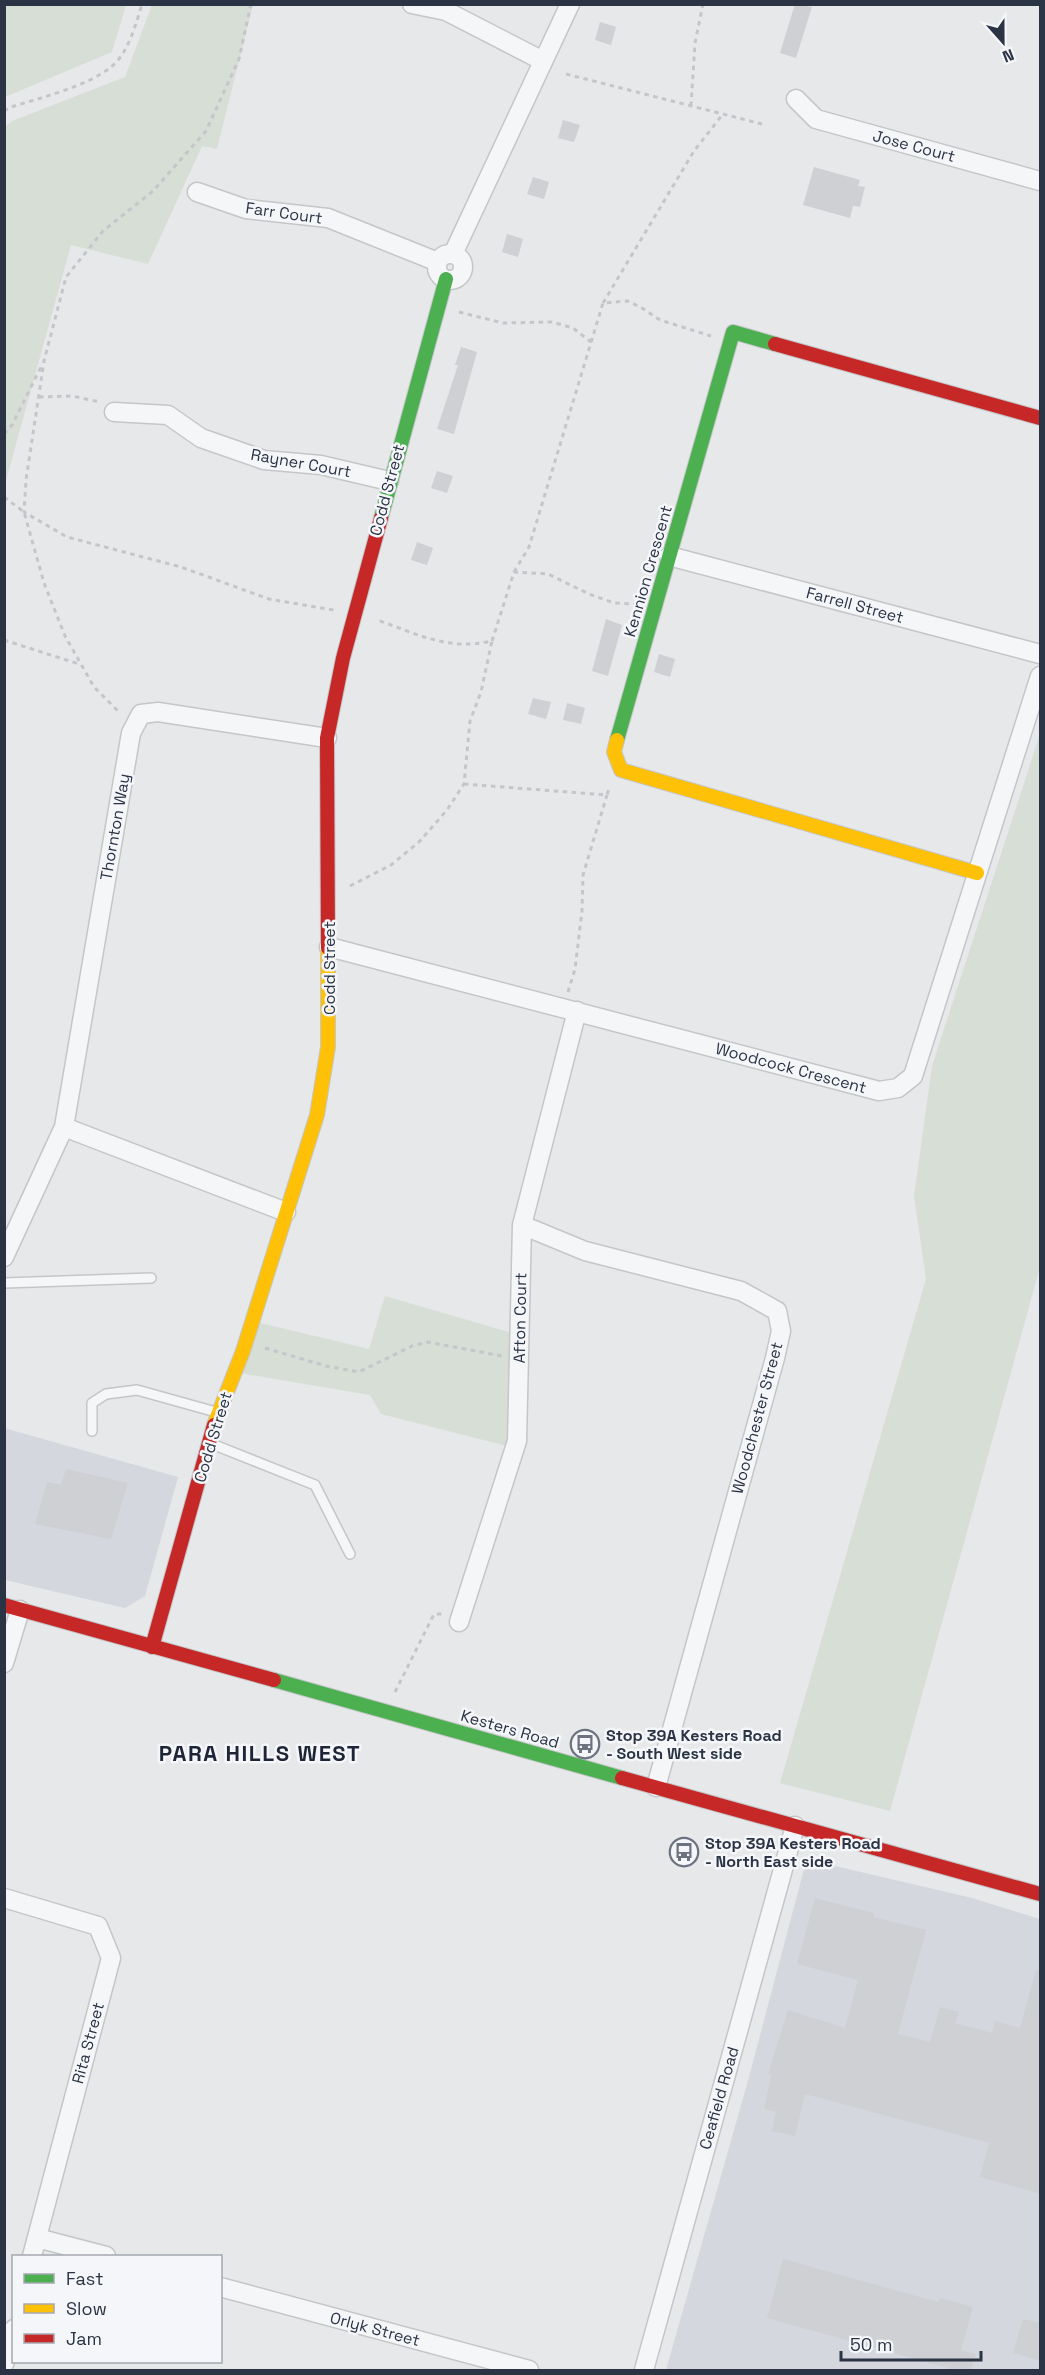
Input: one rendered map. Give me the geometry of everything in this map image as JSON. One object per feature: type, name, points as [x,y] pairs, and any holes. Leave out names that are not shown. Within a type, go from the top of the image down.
[{"type":"street","points":[[412,4],[446,11],[543,61]]},
{"type":"street","points":[[446,279],[454,279],[462,270],[460,260],[445,258],[570,4]]},
{"type":"street","name":"Jose Court","points":[[795,99],[816,119],[1041,181]]},
{"type":"street","name":"Farr Court","points":[[197,192],[246,210],[328,218],[445,258]]},
{"type":"street","name":"Codd Street","points":[[153,1647],[218,1412],[245,1343],[317,1115],[328,1047],[327,738],[343,658],[389,481],[446,279]]},
{"type":"street","name":"Kennion Crescent","points":[[977,873],[621,770],[614,752],[733,332],[1041,418]]},
{"type":"street","name":"Rayner Court","points":[[107,407],[168,415],[201,438],[264,459],[321,465],[389,481]]},
{"type":"street","name":"Farrell Street","points":[[669,556],[1041,654]]},
{"type":"street","name":"Woodcock Crescent","points":[[329,947],[879,1091],[898,1088],[913,1076],[1041,676]]},
{"type":"street","name":"Thornton Way","points":[[4,1257],[64,1127],[131,733],[141,714],[158,711],[327,738]]},
{"type":"street","name":"Afton Court","points":[[461,1617],[517,1441],[522,1226],[577,1011]]},
{"type":"street","points":[[64,1127],[286,1212]]},
{"type":"street","name":"Woodchester Street","points":[[522,1226],[585,1251],[741,1291],[777,1311],[781,1332],[775,1358],[656,1787]]},
{"type":"street","points":[[4,1663],[12,1608]]},
{"type":"street","name":"Kesters Road","points":[[12,1608],[1041,1894]]},
{"type":"street","name":"Ceafield Road","points":[[644,2370],[795,1826]]},
{"type":"street","name":"Rita Street","points":[[4,1898],[98,1926],[111,1958],[32,2255]]},
{"type":"street","points":[[37,2238],[102,2255]]},
{"type":"street","name":"Orlyk Street","points":[[222,2288],[529,2370]]},
{"type":"street","points":[[4,2364],[12,2336]]},
{"type":"lane","points":[[4,1283],[151,1278]]},
{"type":"lane","points":[[92,1431],[92,1403],[106,1394],[137,1390],[218,1412]]},
{"type":"lane","points":[[210,1443],[315,1485],[350,1554]]},
{"type":"path","points":[[4,111],[74,87],[112,67],[131,39],[142,4]]},
{"type":"path","points":[[119,712],[94,687],[65,636],[44,583],[24,512],[26,480],[44,361],[66,278],[103,231],[153,191],[206,131],[239,59],[251,4]]},
{"type":"path","points":[[691,106],[695,43],[703,4]]},
{"type":"path","points":[[566,74],[762,124]]},
{"type":"path","points":[[346,887],[391,865],[419,842],[447,810],[464,784],[470,721],[481,692],[492,641],[514,572],[529,546],[603,303],[694,151],[723,114]]},
{"type":"path","points":[[603,303],[628,302],[660,320],[718,338]]},
{"type":"path","points":[[452,310],[503,323],[552,322],[573,328],[591,342]]},
{"type":"path","points":[[4,434],[12,425],[44,361]]},
{"type":"path","points":[[39,397],[72,396],[107,407]]},
{"type":"path","points":[[4,497],[24,512],[68,537],[181,567],[269,599],[340,611]]},
{"type":"path","points":[[514,572],[548,574],[588,594],[614,603],[635,604]]},
{"type":"path","points":[[369,617],[446,644],[472,645],[492,641]]},
{"type":"path","points":[[4,640],[80,665]]},
{"type":"path","points":[[464,784],[607,795]]},
{"type":"path","points":[[568,994],[582,911],[583,875],[610,785]]},
{"type":"path","points":[[245,1343],[326,1366],[359,1372],[412,1346],[428,1341],[519,1360]]},
{"type":"path","points":[[393,1696],[434,1614],[461,1617]]},
{"type":"shaded area","points":[[5,4],[126,5],[112,52],[5,97]]},
{"type":"shaded area","points":[[152,5],[253,5],[217,149],[202,146],[148,264],[71,245],[5,484],[5,127],[12,121],[125,77]]},
{"type":"shaded area","points":[[1040,734],[1040,1267],[890,1811],[780,1783],[926,1279],[914,1196],[932,1066]]},
{"type":"shaded area","points":[[385,1296],[519,1335],[515,1448],[381,1414],[370,1395],[234,1372],[252,1321],[369,1349]]},
{"type":"shaded area","points":[[4,1428],[178,1477],[145,1596],[125,1608],[5,1580]]},
{"type":"shaded area","points":[[818,1862],[972,1898],[1040,1919],[1040,2370],[666,2370],[749,2077],[804,1869]]},
{"type":"building","points":[[795,4],[812,7],[796,58],[780,53]]},
{"type":"building","points":[[600,22],[616,27],[611,45],[595,40]]},
{"type":"building","points":[[563,120],[580,125],[574,142],[558,138]]},
{"type":"building","points":[[814,167],[860,180],[858,186],[865,187],[860,207],[853,206],[850,218],[803,205]]},
{"type":"building","points":[[533,177],[549,182],[544,199],[527,194]]},
{"type":"building","points":[[507,234],[523,239],[518,257],[502,252]]},
{"type":"building","points":[[461,347],[477,352],[454,434],[437,429],[458,365],[455,365]]},
{"type":"building","points":[[437,471],[453,476],[447,493],[431,488]]},
{"type":"building","points":[[417,542],[433,548],[427,565],[411,560]]},
{"type":"building","points":[[606,619],[622,625],[608,676],[592,671]]},
{"type":"building","points":[[659,654],[675,659],[670,677],[654,672]]},
{"type":"building","points":[[533,698],[551,702],[546,719],[528,714]]},
{"type":"building","points":[[567,703],[585,708],[581,724],[563,720]]},
{"type":"building","points":[[66,1469],[128,1483],[111,1539],[35,1524],[47,1482],[61,1485]]},
{"type":"building","points":[[815,1898],[874,1913],[873,1917],[926,1930],[898,2034],[930,2042],[940,2007],[959,2012],[955,2023],[992,2033],[995,2021],[1020,2028],[1036,1970],[1041,1971],[1041,2194],[980,2177],[989,2143],[805,2094],[795,2136],[772,2131],[776,2112],[764,2109],[771,2075],[768,2074],[788,2010],[845,2028],[858,1980],[797,1964]]},
{"type":"building","points":[[783,2259],[938,2302],[940,2298],[973,2307],[961,2350],[976,2354],[971,2370],[955,2370],[767,2318]]},
{"type":"building","points":[[1023,2319],[1041,2323],[1041,2361],[1013,2353]]},
{"type":"traffic: fast","points":[[381,518],[446,279]]},
{"type":"traffic: fast","points":[[617,740],[733,332],[775,344]]},
{"type":"traffic: fast","points":[[274,1680],[622,1778]]},
{"type":"traffic: slow","points":[[617,740],[614,752],[621,770],[977,873]]},
{"type":"traffic: slow","points":[[214,1425],[243,1351],[317,1115],[328,1047],[328,948]]},
{"type":"traffic: jam","points":[[775,344],[1040,418]]},
{"type":"traffic: jam","points":[[328,948],[327,738],[343,658],[381,518]]},
{"type":"traffic: jam","points":[[152,1647],[214,1425]]},
{"type":"traffic: jam","points":[[4,1605],[274,1680]]},
{"type":"traffic: jam","points":[[622,1778],[1040,1894]]},
{"type":"place","name":"Stop 39A Kesters Road - South West side","points":[[585,1744]]},
{"type":"place","name":"Stop 39A Kesters Road - North East side","points":[[684,1852]]},
{"type":"district","name":"PARA HILLS WEST","points":[[260,1753]]}]
